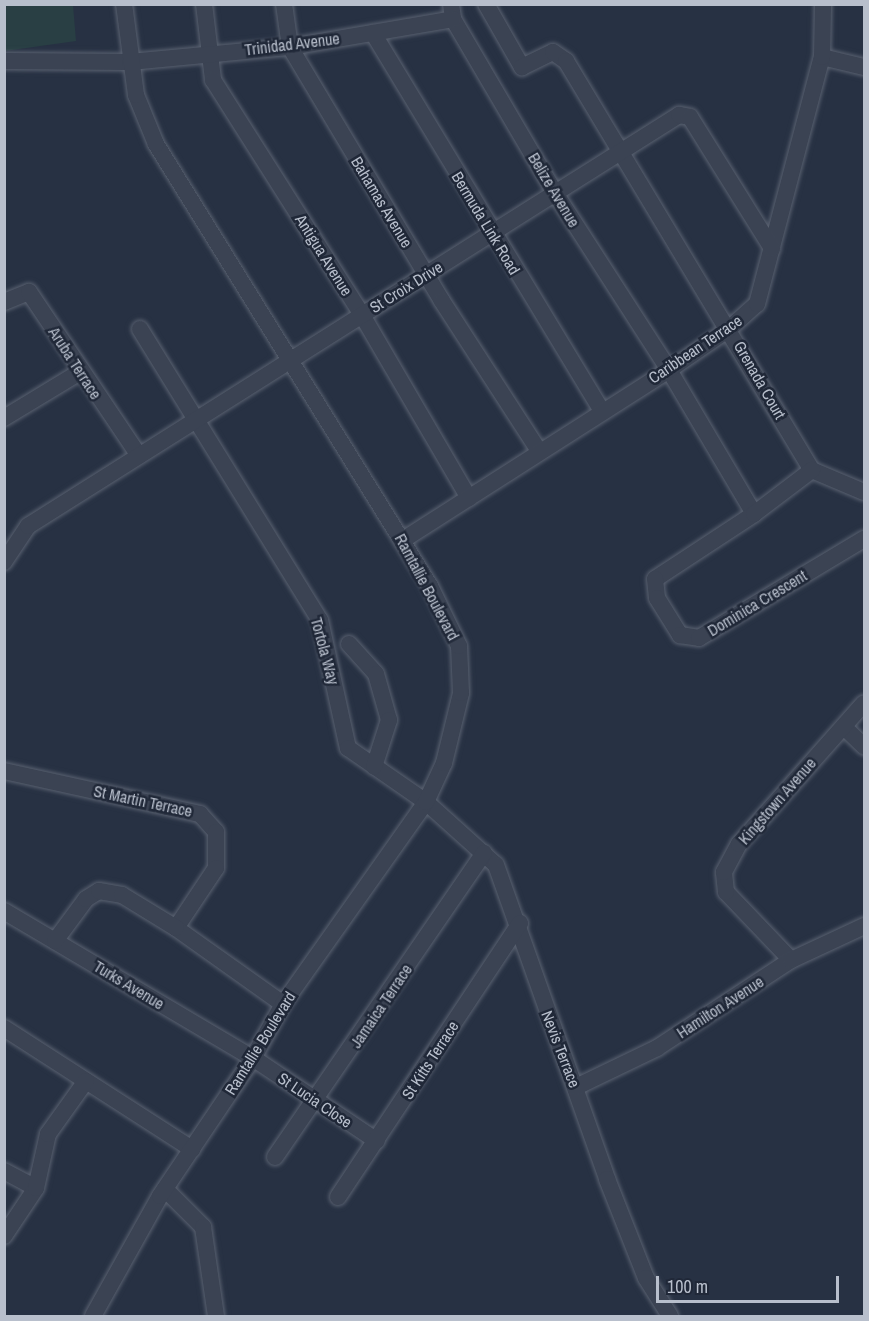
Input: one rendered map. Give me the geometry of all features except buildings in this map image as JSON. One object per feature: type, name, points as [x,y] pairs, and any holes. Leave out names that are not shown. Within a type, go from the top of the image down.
[{"type":"street","name":"Ramtallie Boulevard","points":[[93,1317],[165,1189],[253,1059],[283,1004],[426,802],[444,763],[461,693],[459,646],[403,540],[156,144],[136,94],[124,4]]},
{"type":"street","name":"Antigua Avenue","points":[[204,4],[213,80],[362,315],[470,498]]},
{"type":"street","name":"Bahamas Avenue","points":[[284,4],[290,47],[425,275],[539,451]]},
{"type":"street","name":"Grenada Court","points":[[486,4],[522,67],[553,52],[566,61],[730,328],[812,470]]},
{"type":"street","name":"Caribbean Terrace","points":[[403,540],[669,370],[730,328],[757,304],[822,57],[823,4]]},
{"type":"street","name":"Trinidad Avenue","points":[[4,61],[130,62],[290,47],[373,33],[452,12]]},
{"type":"street","name":"Belize Avenue","points":[[452,12],[555,193],[669,370]]},
{"type":"street","name":"Bermuda Link Road","points":[[373,33],[492,233],[602,411]]},
{"type":"street","points":[[822,57],[864,67]]},
{"type":"street","name":"St Croix Drive","points":[[4,561],[28,526],[678,116],[690,117],[771,248]]},
{"type":"street","name":"Aruba Terrace","points":[[4,302],[29,292],[80,372],[139,456]]},
{"type":"street","name":"Tortola Way","points":[[140,329],[320,620],[348,748],[426,802]]},
{"type":"street","points":[[669,370],[753,514]]},
{"type":"street","points":[[4,418],[80,372]]},
{"type":"street","points":[[812,470],[864,492]]},
{"type":"street","name":"Dominica Crescent","points":[[812,470],[753,514],[655,579],[657,598],[680,635],[699,638],[864,539]]},
{"type":"street","points":[[349,644],[376,674],[389,720],[374,767]]},
{"type":"street","name":"Kingstown Avenue","points":[[791,960],[726,892],[724,872],[739,844],[864,703]]},
{"type":"street","points":[[844,727],[864,746]]},
{"type":"street","name":"St Martin Terrace","points":[[4,771],[200,814],[216,832],[216,868],[177,928]]},
{"type":"street","name":"Nevis Terrace","points":[[426,802],[496,865],[520,923],[576,1087],[646,1278],[670,1317]]},
{"type":"street","name":"Jamaica Terrace","points":[[275,1157],[317,1101],[484,853]]},
{"type":"street","points":[[55,941],[86,899],[99,891],[122,895],[177,928],[283,1004]]},
{"type":"street","name":"Turks Avenue","points":[[4,911],[253,1059]]},
{"type":"street","name":"St Kitts Terrace","points":[[338,1197],[520,923]]},
{"type":"street","name":"Hamilton Avenue","points":[[576,1087],[657,1048],[791,960],[864,926]]},
{"type":"street","points":[[4,1028],[192,1149]]},
{"type":"street","name":"St Lucia Close","points":[[253,1059],[377,1141]]},
{"type":"street","points":[[4,1236],[36,1188],[48,1134],[86,1081]]},
{"type":"street","points":[[4,1170],[36,1188]]},
{"type":"street","points":[[165,1189],[203,1227],[216,1317]]},
{"type":"green space","points":[[4,5],[73,5],[76,41],[5,51]]}]
